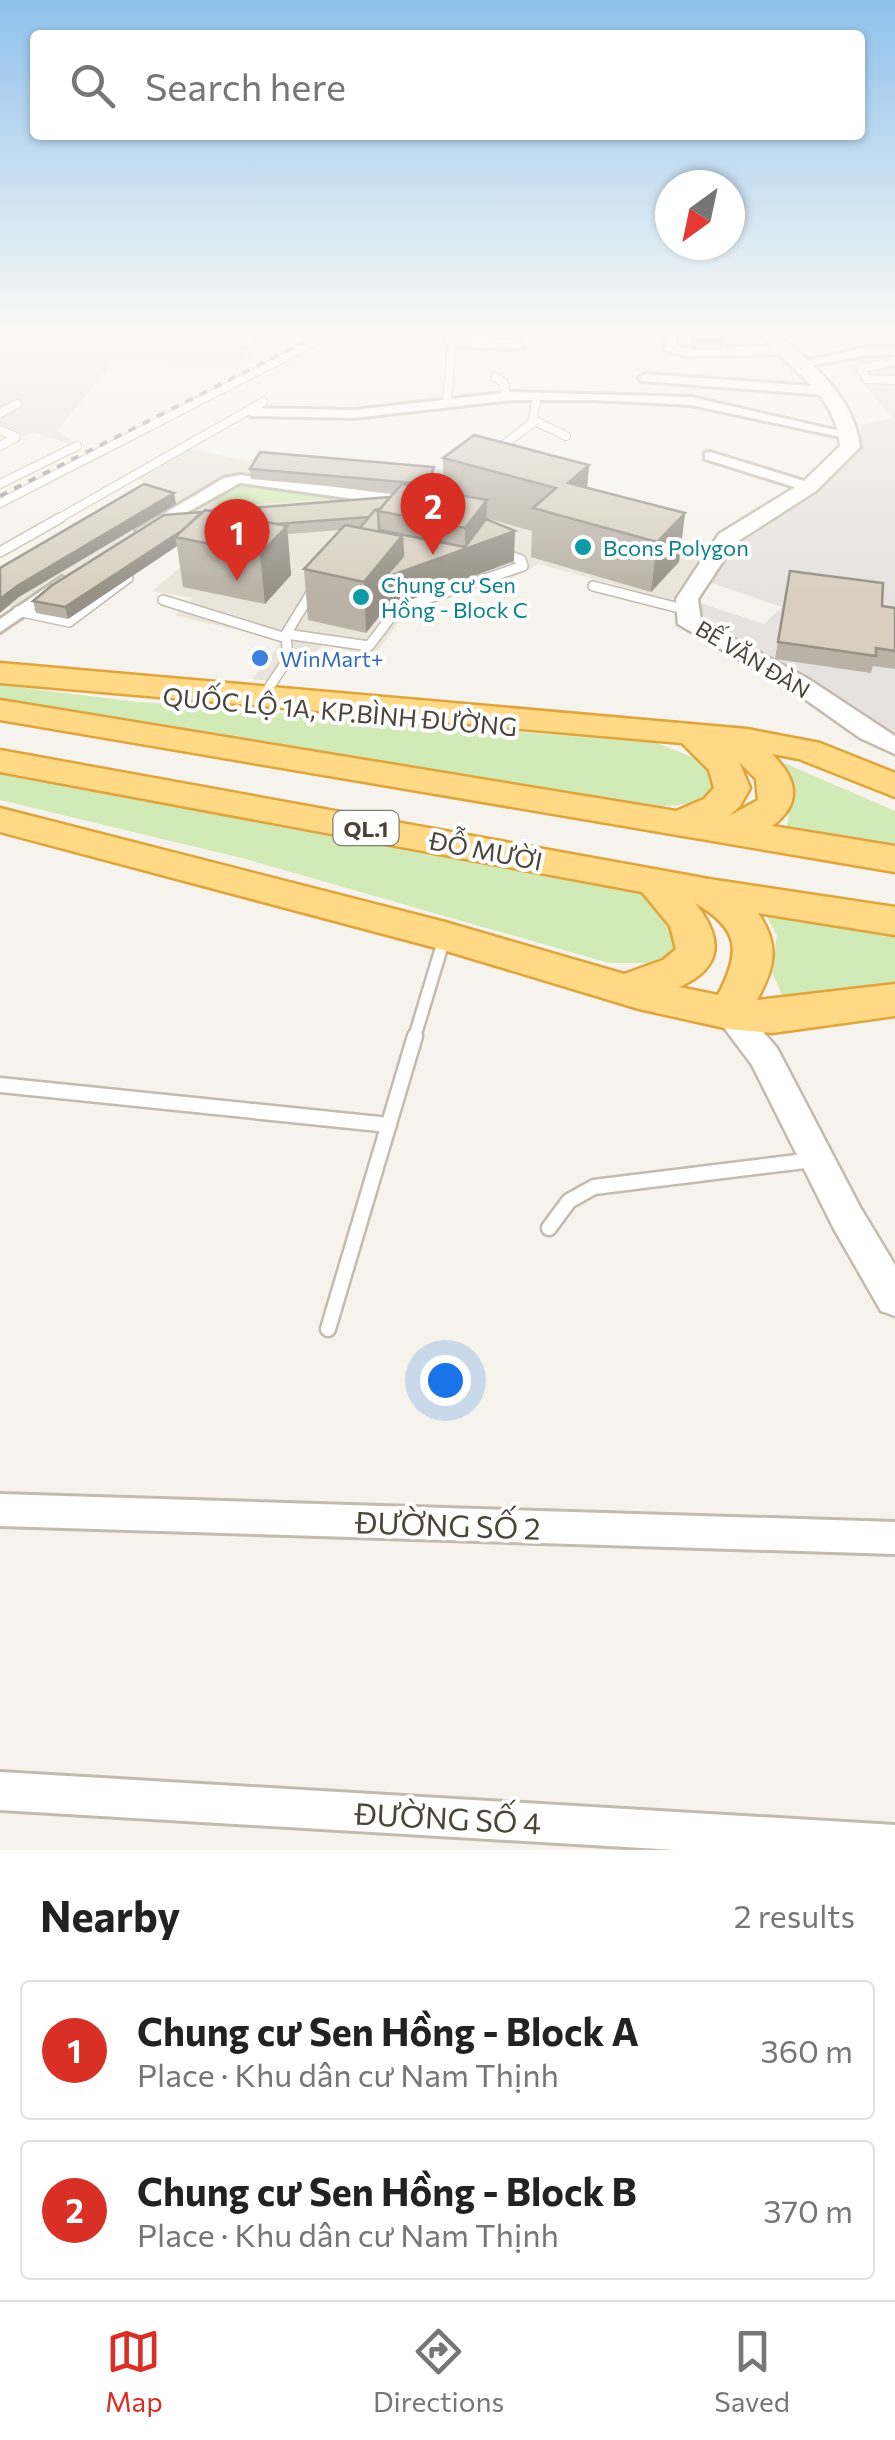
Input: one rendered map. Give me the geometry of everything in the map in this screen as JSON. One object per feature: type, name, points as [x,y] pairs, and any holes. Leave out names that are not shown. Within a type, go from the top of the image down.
[{"type":"highway","points":[[0,676],[662,730],[802,767],[895,806]]},
{"type":"highway","name":"QUỐC LỘ 1A, KP.BÌNH ĐƯỜNG","points":[[0,676],[664,740],[685,735]]},
{"type":"highway","name":"QL.1","points":[[0,710],[101,752]]},
{"type":"highway","name":"QL.1","points":[[0,724],[101,752]]},
{"type":"highway","points":[[685,735],[793,746],[895,786]]},
{"type":"highway","points":[[661,849],[715,810],[731,788],[731,772],[725,761],[685,735]]},
{"type":"highway","name":"QL.1","points":[[0,745],[101,752]]},
{"type":"highway","points":[[661,849],[711,830],[748,826],[766,814],[779,798],[779,784],[772,771],[746,750]]},
{"type":"highway","name":"QL.1","points":[[0,761],[101,752]]},
{"type":"highway","name":"ĐỖ MƯỜI","points":[[101,752],[661,849],[895,901]]},
{"type":"highway","name":"ĐỖ MƯỜI","points":[[101,752],[661,849],[895,871]]},
{"type":"highway","points":[[0,820],[445,936],[624,989],[729,1013],[772,1017],[895,1000]]},
{"type":"highway","points":[[711,830],[895,859]]},
{"type":"highway","points":[[661,849],[738,912],[756,943],[754,970],[729,1013]]},
{"type":"highway","points":[[624,989],[681,972],[694,955],[697,939],[661,849]]},
{"type":"highway","points":[[710,892],[895,921]]},
{"type":"street","points":[[786,421],[850,435]]},
{"type":"street","points":[[842,421],[850,435]]},
{"type":"street","name":"BẾ VĂN ĐÀN","points":[[850,435],[850,447],[841,459],[809,487],[727,539],[687,599],[687,610],[690,624],[801,685],[869,733],[895,746]]},
{"type":"street","points":[[710,456],[809,487]]},
{"type":"street","points":[[121,544],[228,482],[240,479],[395,500],[303,505]]},
{"type":"street","points":[[170,514],[208,512]]},
{"type":"street","points":[[0,627],[73,575]]},
{"type":"street","points":[[729,1013],[766,1057],[895,1300]]},
{"type":"street","name":"ĐƯỜNG SỐ 2","points":[[0,1510],[895,1538]]},
{"type":"street","name":"ĐƯỜNG SỐ 4","points":[[0,1791],[895,1844]]},
{"type":"lane","points":[[0,503],[159,421]]},
{"type":"lane","points":[[0,552],[232,421]]},
{"type":"lane","points":[[487,458],[535,422],[566,436]]},
{"type":"lane","points":[[0,430],[16,437],[0,446]]},
{"type":"lane","points":[[0,484],[77,446]]},
{"type":"lane","points":[[650,541],[716,556]]},
{"type":"lane","points":[[163,600],[286,636],[368,646],[397,610],[523,566],[521,560],[491,549]]},
{"type":"lane","points":[[18,611],[69,622],[142,568]]},
{"type":"lane","points":[[264,695],[288,659],[286,636],[300,606],[322,579]]},
{"type":"lane","points":[[593,586],[687,610]]},
{"type":"lane","points":[[328,1329],[445,936]]},
{"type":"lane","points":[[0,1085],[389,1125]]},
{"type":"lane","points":[[549,1228],[569,1202],[594,1187],[747,1171],[817,1159]]},
{"type":"shaded area","points":[[0,421],[65,421],[57,431],[74,442],[33,432],[24,436],[0,429]]},
{"type":"shaded area","points":[[895,421],[895,732],[850,713],[807,680],[706,625],[693,611],[694,601],[764,624],[782,607],[709,582],[734,538],[819,487],[859,446],[861,425]]},
{"type":"shaded area","points":[[505,440],[571,462],[539,487],[623,531],[704,553],[671,600],[539,564],[489,590],[475,587],[403,615],[374,656],[323,645],[311,656],[294,652],[269,681],[252,679],[282,641],[175,615],[193,598],[152,591],[210,542],[183,538],[78,615],[0,606],[0,569],[152,485],[129,476],[182,448],[249,461],[259,453],[459,474]]},
{"type":"green space","points":[[233,484],[344,494],[346,498],[222,506],[211,500]]},
{"type":"green space","points":[[0,685],[129,701],[657,743],[709,764],[715,786],[686,804],[625,804],[0,705]]},
{"type":"green space","points":[[784,763],[895,811],[895,852],[786,832],[793,789]]},
{"type":"green space","points":[[0,771],[628,886],[663,899],[680,951],[648,963],[609,963],[242,858],[0,800]]},
{"type":"green space","points":[[766,905],[895,925],[895,983],[824,1000],[785,1002],[771,969],[777,936],[766,915]]},
{"type":"building","points":[[474,435],[589,465],[568,483],[685,513],[657,542],[533,508],[556,488],[443,458]]},
{"type":"building","points":[[260,452],[434,467],[426,484],[250,469]]},
{"type":"building","points":[[144,484],[174,493],[0,599],[0,568]]},
{"type":"building","points":[[402,484],[487,500],[465,528],[378,511]]},
{"type":"building","points":[[390,497],[369,517],[276,524],[211,511]]},
{"type":"building","points":[[380,509],[379,530],[465,547],[486,519],[515,531],[384,578],[403,556],[402,536],[360,528]]},
{"type":"building","points":[[205,510],[287,526],[260,554],[175,537]]},
{"type":"building","points":[[202,512],[183,530],[65,607],[33,601],[164,515]]},
{"type":"building","points":[[345,525],[402,536],[364,582],[304,569]]},
{"type":"building","points":[[790,571],[883,583],[882,606],[895,608],[895,651],[876,648],[876,656],[778,642]]},
{"type":"railway","points":[[0,496],[147,421]]},
{"type":"place","name":"Bcons Polygon","points":[[583,547]]},
{"type":"place","name":"Chung cư Sen Hồng - Block B","points":[[433,555]]},
{"type":"place","name":"Chung cư Sen Hồng - Block A","points":[[237,581]]},
{"type":"place","name":"Chung cư Sen Hồng - Block C","points":[[361,597]]},
{"type":"place","name":"WinMart+","points":[[260,658]]}]
